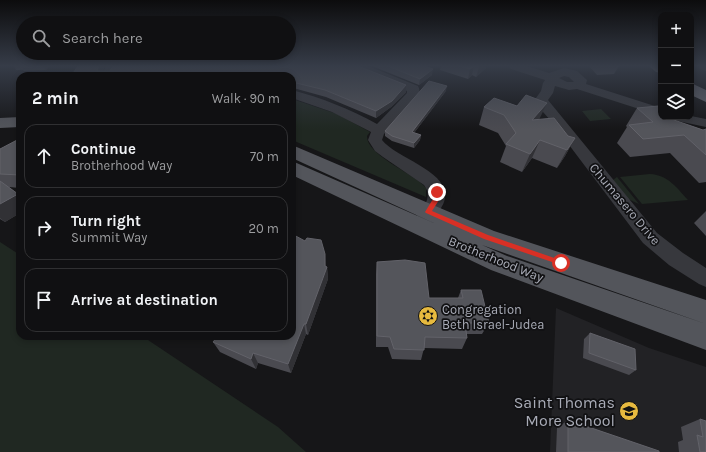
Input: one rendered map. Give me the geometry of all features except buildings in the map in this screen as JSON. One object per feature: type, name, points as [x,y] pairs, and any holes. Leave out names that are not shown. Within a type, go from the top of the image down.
[{"type":"highway","points":[[694,90],[706,97]]},
{"type":"main road","points":[[0,111],[16,111]]},
{"type":"main road","points":[[0,122],[16,122]]},
{"type":"main road","name":"Brotherhood Way","points":[[296,153],[423,219],[476,253],[523,272],[706,337]]},
{"type":"main road","name":"Brotherhood Way","points":[[296,169],[423,219],[499,242],[706,312]]},
{"type":"street","points":[[408,87],[413,89],[413,94],[379,131],[375,140],[381,148],[424,176],[434,186],[437,192],[436,198],[423,219]]},
{"type":"street","name":"Chumasero Drive","points":[[549,87],[541,101],[544,107],[556,118],[650,238],[676,259],[706,278]]},
{"type":"street","points":[[556,118],[552,106],[554,100],[564,88],[567,87]]},
{"type":"street","points":[[587,87],[658,111]]},
{"type":"street","points":[[590,87],[658,105]]},
{"type":"street","points":[[296,95],[314,100],[341,111],[379,131]]},
{"type":"shaded area","points":[[296,100],[337,114],[370,132],[367,136],[373,149],[389,162],[422,184],[426,188],[426,197],[296,142]]},
{"type":"shaded area","points":[[601,109],[611,119],[590,121],[582,111]]},
{"type":"shaded area","points":[[650,174],[662,177],[672,183],[688,200],[642,204],[620,177]]},
{"type":"shaded area","points":[[617,177],[639,204],[628,199],[613,180]]},
{"type":"shaded area","points":[[0,242],[16,252],[16,340],[148,340],[278,427],[306,452],[0,452]]},
{"type":"shaded area","name":"Saint Thomas More School","points":[[556,308],[649,348],[706,367],[706,452],[550,452]]},
{"type":"place","name":"Congregation Beth Israel-Judea","points":[[428,316]]},
{"type":"place","name":"Saint Thomas More School","points":[[629,411]]},
{"type":"route","points":[[437,192],[436,200],[428,212],[486,237],[561,263]]}]
